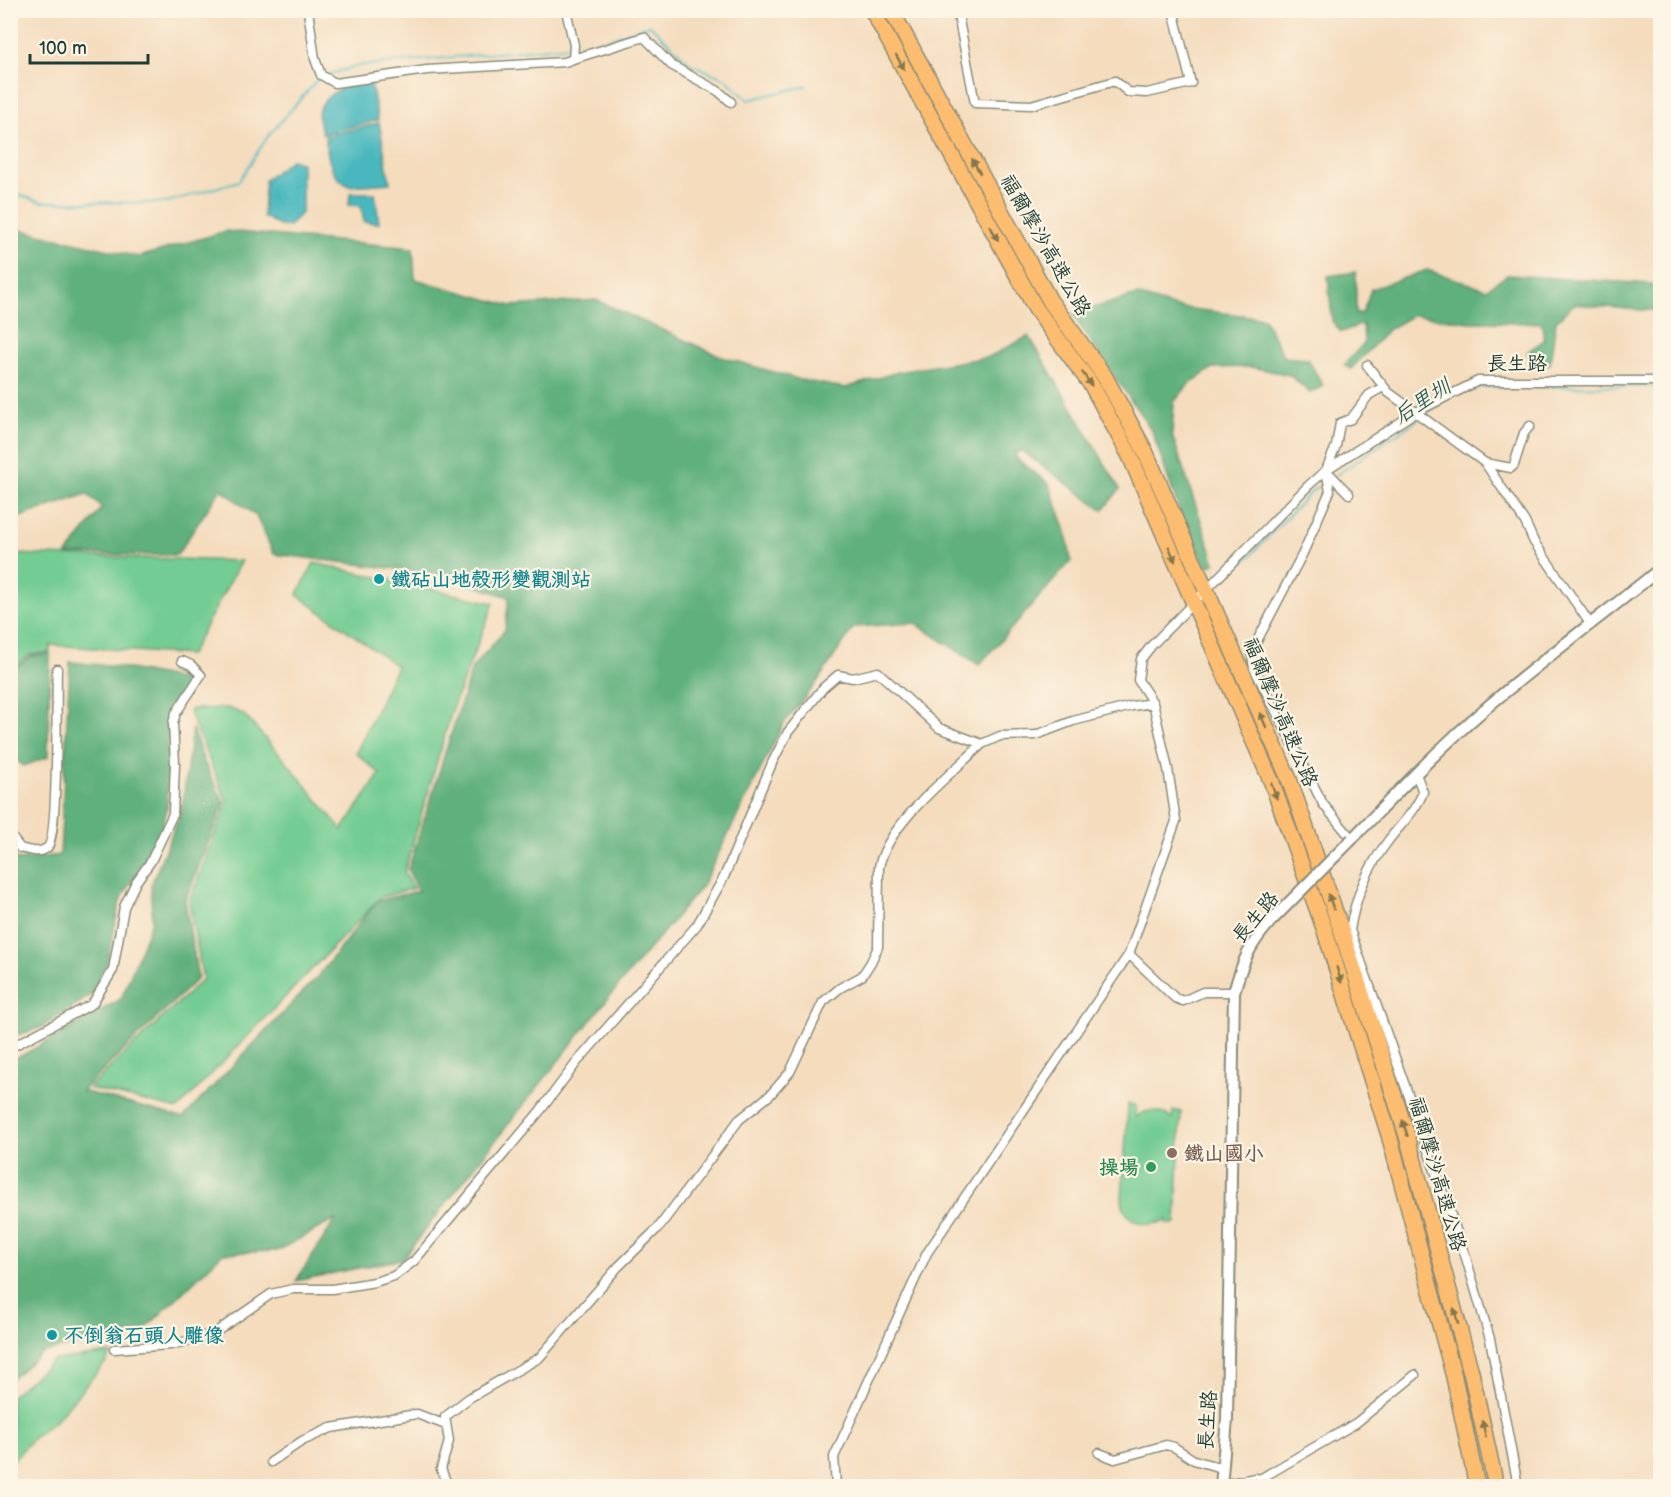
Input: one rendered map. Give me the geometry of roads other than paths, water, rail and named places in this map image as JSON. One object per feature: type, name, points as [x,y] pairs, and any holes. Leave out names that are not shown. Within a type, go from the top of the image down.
[{"type":"highway","name":"福爾摩沙高速公路","points":[[872,10],[1036,309],[1092,386],[1130,456],[1272,783],[1324,928],[1389,1135],[1454,1377],[1476,1486]]},
{"type":"highway","name":"福爾摩沙高速公路","points":[[891,10],[1050,301],[1105,377],[1145,451],[1289,779],[1336,915],[1407,1136],[1471,1372],[1496,1486]]},
{"type":"street","points":[[308,10],[315,59],[321,75],[335,83],[427,70],[565,62],[644,37],[671,65],[718,91],[731,102]]},
{"type":"street","points":[[566,10],[574,45],[573,59]]},
{"type":"street","points":[[957,10],[975,103],[1031,105],[1115,81],[1128,92],[1147,93],[1191,83],[1173,10]]},
{"type":"street","points":[[1367,365],[1383,387],[1485,463],[1525,522],[1534,542],[1591,625]]},
{"type":"street","name":"長生路","points":[[1153,703],[1138,680],[1141,659],[1152,645],[1309,485],[1326,470],[1416,412],[1478,381],[1660,381]]},
{"type":"street","points":[[1352,839],[1323,804],[1254,668],[1252,654],[1303,553],[1330,491],[1326,470],[1340,423],[1351,419],[1369,395],[1383,387]]},
{"type":"street","points":[[1485,463],[1511,468],[1524,433],[1530,426]]},
{"type":"street","points":[[1326,470],[1349,494]]},
{"type":"street","name":"長生路","points":[[1221,1486],[1227,1419],[1234,992],[1244,958],[1254,940],[1270,922],[1416,774],[1484,710],[1559,646],[1591,625],[1660,569]]},
{"type":"street","points":[[10,1048],[92,1004],[113,970],[124,907],[136,882],[151,861],[173,814],[175,764],[173,723],[176,713],[201,675],[192,665],[182,661]]},
{"type":"street","points":[[10,835],[20,848],[38,852],[47,848],[52,841],[55,809],[57,669]]},
{"type":"street","points":[[114,1349],[171,1345],[199,1338],[216,1332],[271,1294],[293,1289],[332,1289],[375,1282],[394,1276],[414,1261],[540,1111],[577,1062],[697,925],[724,878],[788,732],[823,688],[838,675],[853,678],[878,672],[939,728],[982,744]]},
{"type":"street","points":[[448,1486],[441,1469],[449,1441],[445,1417],[469,1398],[539,1358],[618,1267],[659,1227],[739,1120],[770,1095],[790,1072],[823,1002],[840,988],[862,976],[872,963],[878,947],[881,858],[904,819],[982,744],[1000,736],[1036,735],[1073,721],[1153,703],[1168,769],[1176,821],[1129,954],[927,1253],[834,1457],[836,1486]]},
{"type":"street","points":[[1416,774],[1423,792],[1419,802],[1386,843],[1368,873],[1353,912],[1350,930],[1466,1258],[1490,1339],[1518,1486]]},
{"type":"street","points":[[1129,954],[1175,998],[1183,1001],[1203,992],[1234,992]]},
{"type":"street","points":[[1221,1486],[1255,1478],[1260,1479],[1356,1423],[1415,1376]]},
{"type":"street","points":[[271,1462],[302,1441],[331,1428],[417,1414],[446,1425]]},
{"type":"street","points":[[1099,1453],[1115,1459],[1166,1444],[1194,1460],[1221,1468]]},
{"type":"water","points":[[369,82],[378,120],[323,134],[318,113],[323,103],[340,89]]},
{"type":"water","points":[[379,123],[390,183],[349,186],[342,182],[333,171],[325,136]]},
{"type":"water","points":[[292,159],[302,163],[302,212],[289,226],[280,226],[263,216],[265,180]]},
{"type":"water","points":[[350,193],[375,193],[379,223],[364,222],[361,206],[349,205]]},
{"type":"waterway","points":[[577,45],[599,42],[650,25],[691,64],[726,79],[748,100],[806,86]]},
{"type":"waterway","points":[[327,75],[358,66],[571,46]]},
{"type":"waterway","points":[[10,192],[41,202],[164,203],[239,181],[268,136],[319,78]]},
{"type":"waterway","name":"后里圳","points":[[1474,387],[1660,386]]},
{"type":"waterway","name":"后里圳","points":[[1425,414],[1440,404]]},
{"type":"waterway","name":"后里圳","points":[[1336,475],[1420,418]]},
{"type":"waterway","name":"后里圳","points":[[1245,561],[1313,490],[1326,482]]},
{"type":"place","name":"鐵砧山地殼形變觀測站","points":[[379,579]]},
{"type":"place","name":"鐵山國小","points":[[1172,1153]]},
{"type":"place","name":"操場","points":[[1151,1167]]},
{"type":"place","name":"不倒翁石頭人雕像","points":[[52,1335]]}]
